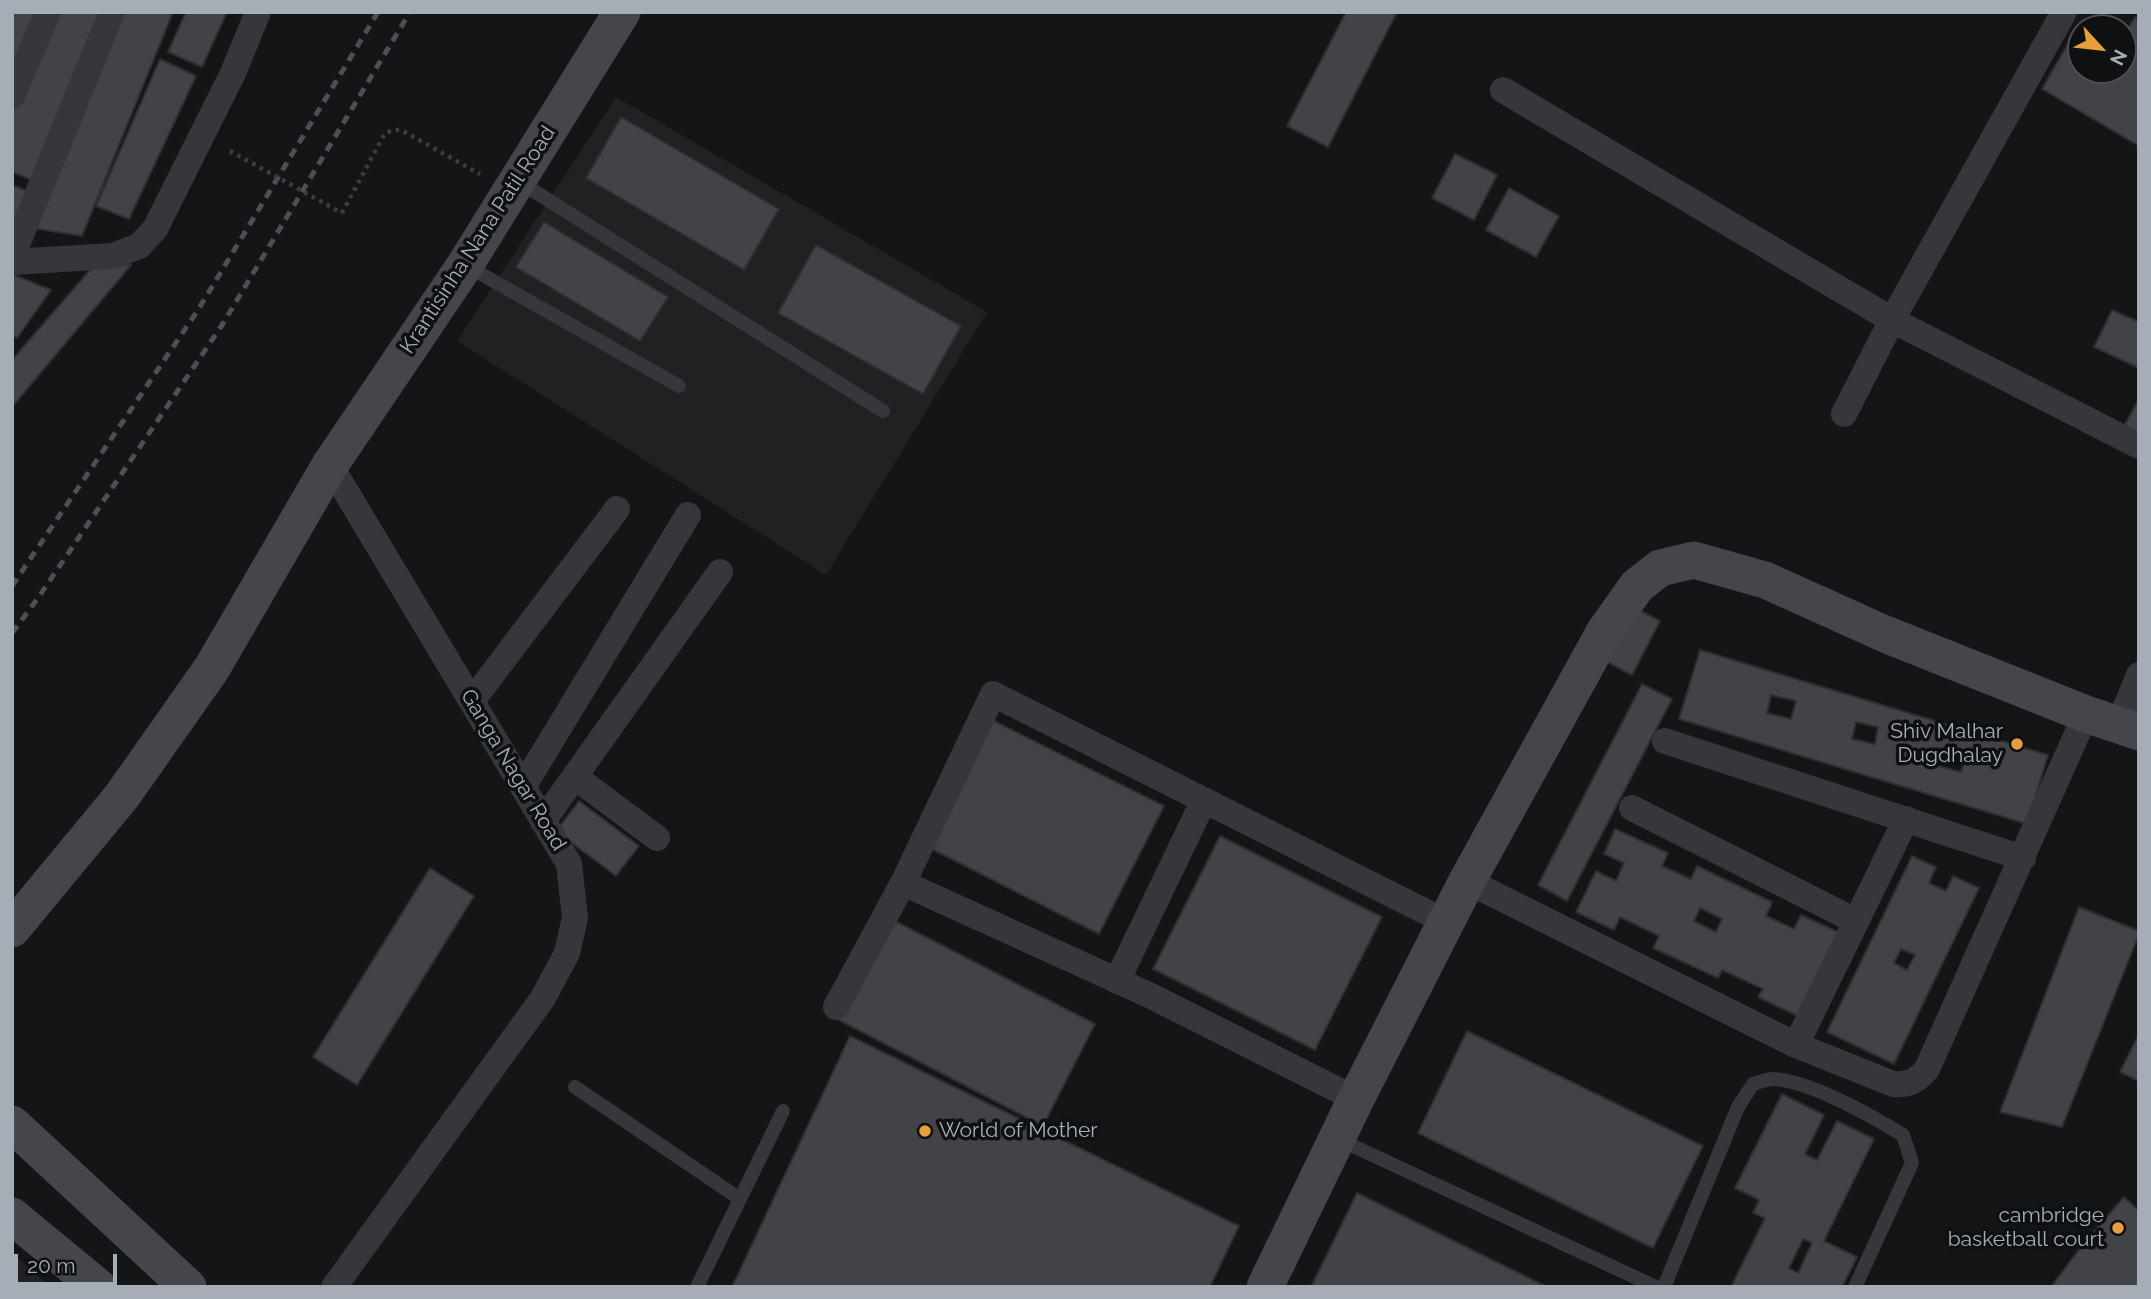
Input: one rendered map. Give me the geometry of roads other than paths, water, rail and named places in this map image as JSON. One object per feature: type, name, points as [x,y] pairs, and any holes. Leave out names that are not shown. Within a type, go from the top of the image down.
[{"type":"street","points":[[12,96],[48,12]]},
{"type":"street","points":[[112,12],[12,259],[113,256],[139,246],[155,229],[233,73],[258,12]]},
{"type":"street","name":"Krantisinha Nana Patil Road","points":[[12,929],[122,796],[212,668],[330,465],[465,265],[622,12]]},
{"type":"street","points":[[1844,414],[1892,320],[2064,12]]},
{"type":"street","points":[[1503,90],[1892,320],[2139,446]]},
{"type":"street","name":"Ganga Nagar Road","points":[[330,465],[569,864],[575,918],[567,953],[543,999],[334,1287]]},
{"type":"street","points":[[472,701],[617,509]]},
{"type":"street","points":[[523,787],[688,515]]},
{"type":"street","points":[[1265,1287],[1356,1099],[1467,881],[1605,631],[1637,586],[1660,568],[1694,560],[1765,580],[1885,634],[2114,724]]},
{"type":"street","points":[[543,821],[720,572]]},
{"type":"street","points":[[1467,881],[1796,1045],[1893,1084],[1907,1085],[1918,1079],[1927,1069],[2023,858],[2114,724],[2135,683]]},
{"type":"street","points":[[836,1007],[903,883],[993,694],[1446,922]]},
{"type":"street","points":[[1665,741],[2023,858]]},
{"type":"street","points":[[575,777],[657,838]]},
{"type":"street","points":[[1117,981],[1204,800]]},
{"type":"street","points":[[1632,808],[1856,921]]},
{"type":"street","points":[[1796,1045],[1906,819]]},
{"type":"street","points":[[903,883],[1117,981],[1356,1099]]},
{"type":"street","points":[[12,1124],[188,1287]]},
{"type":"street","points":[[15,1223],[98,1287]]},
{"type":"lane","points":[[514,187],[883,411]]},
{"type":"lane","points":[[465,265],[679,386]]},
{"type":"lane","points":[[1664,1287],[1738,1107],[1753,1084],[1773,1079],[1806,1087],[1871,1115],[1903,1135],[1912,1163],[1855,1287]]},
{"type":"lane","points":[[575,1087],[740,1199]]},
{"type":"lane","points":[[697,1287],[783,1111]]},
{"type":"lane","points":[[1337,1139],[1656,1287]]},
{"type":"railway","points":[[12,586],[198,310],[378,12]]},
{"type":"railway","points":[[12,633],[222,325],[410,12]]},
{"type":"place","name":"Shiv Malhar Dugdhalay","points":[[2017,744]]},
{"type":"place","name":"World of Mother","points":[[925,1131]]},
{"type":"place","name":"cambridge basketball court","points":[[2118,1228]]}]
